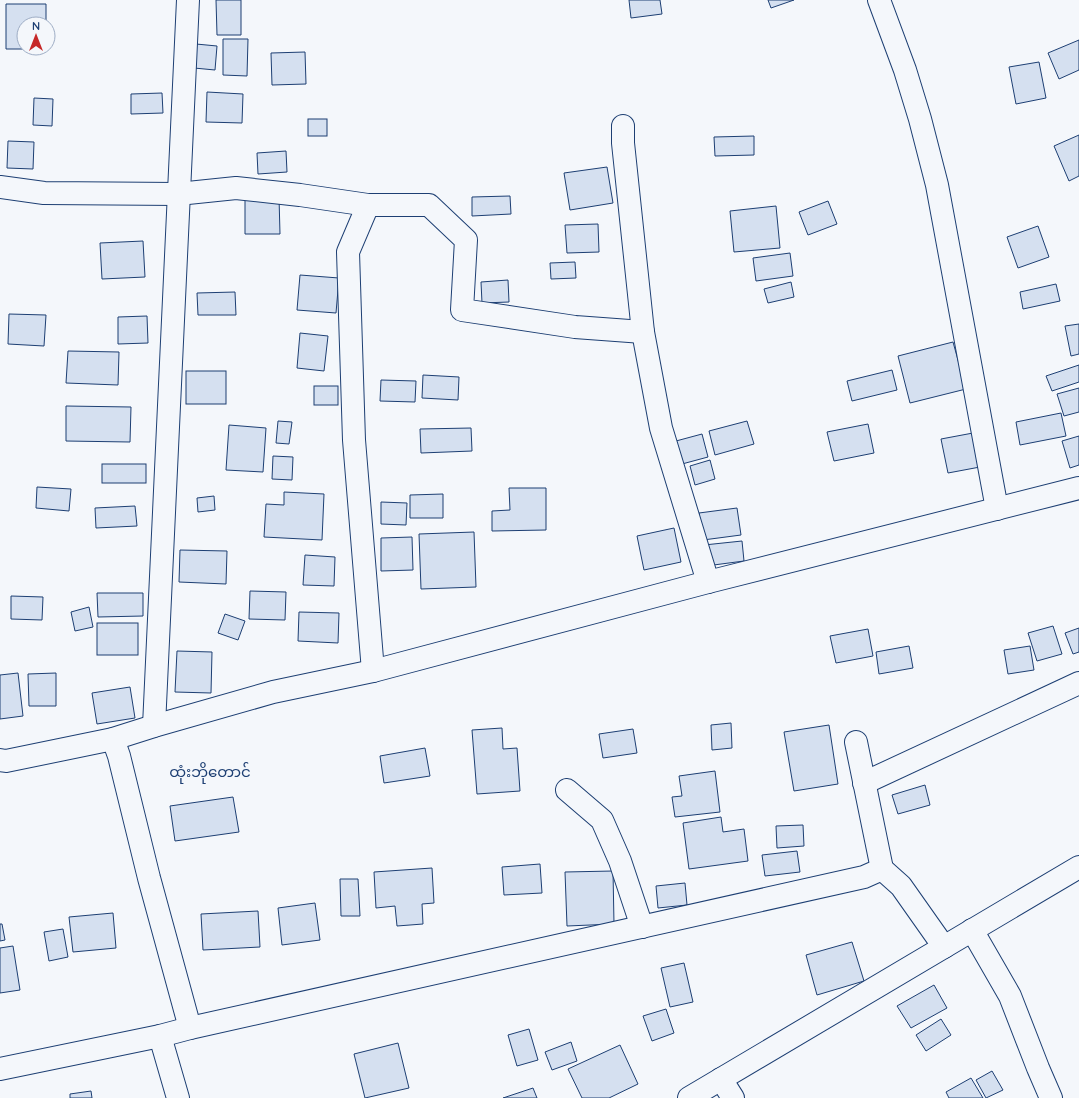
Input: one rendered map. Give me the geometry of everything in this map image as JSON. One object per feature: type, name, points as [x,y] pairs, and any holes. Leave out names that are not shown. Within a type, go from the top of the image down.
[{"type":"street","points":[[154,726],[188,0]]},
{"type":"street","points":[[879,0],[905,70],[920,119],[937,185],[996,509]]},
{"type":"street","points":[[623,126],[623,143],[642,332],[661,428],[708,582]]},
{"type":"street","points":[[0,187],[44,193],[178,194],[236,188],[300,195],[368,205],[429,205],[466,240],[462,310],[575,327],[642,332]]},
{"type":"street","points":[[368,205],[348,252],[354,440],[373,671]]},
{"type":"street","points":[[0,760],[6,761],[116,748],[154,726],[273,692],[373,671],[708,582],[1079,488]]},
{"type":"street","points":[[864,783],[1079,683]]},
{"type":"street","points":[[856,742],[882,869],[901,886],[944,947]]},
{"type":"street","points":[[116,748],[125,778],[149,878],[190,1028]]},
{"type":"street","points":[[568,790],[602,820],[620,861],[642,927]]},
{"type":"street","points":[[689,1098],[1079,867]]},
{"type":"street","points":[[0,1069],[160,1036],[642,927],[864,876],[882,869]]},
{"type":"street","points":[[972,930],[1010,996],[1051,1098]]},
{"type":"street","points":[[160,1036],[178,1098]]},
{"type":"street","points":[[722,1079],[733,1098]]},
{"type":"building","points":[[216,0],[241,0],[241,35],[217,35]]},
{"type":"building","points":[[629,0],[660,0],[662,14],[631,18]]},
{"type":"building","points":[[768,0],[794,0],[771,8]]},
{"type":"building","points":[[6,4],[46,4],[46,16],[16,16],[16,49],[6,49]]},
{"type":"building","points":[[223,39],[248,39],[247,76],[223,75]]},
{"type":"building","points":[[1079,40],[1079,70],[1059,79],[1048,53]]},
{"type":"building","points":[[196,44],[217,46],[215,70],[194,68]]},
{"type":"building","points":[[305,52],[306,84],[272,85],[271,53]]},
{"type":"building","points":[[1039,62],[1046,98],[1016,104],[1009,67]]},
{"type":"building","points":[[207,92],[243,94],[242,123],[206,122]]},
{"type":"building","points":[[162,93],[163,113],[131,114],[131,94]]},
{"type":"building","points":[[34,98],[53,99],[52,126],[33,125]]},
{"type":"building","points":[[308,119],[327,119],[327,136],[308,136]]},
{"type":"building","points":[[1079,135],[1079,176],[1069,181],[1054,146]]},
{"type":"building","points":[[754,136],[754,155],[715,156],[714,137]]},
{"type":"building","points":[[8,141],[34,142],[33,169],[7,168]]},
{"type":"building","points":[[286,151],[287,172],[258,174],[257,153]]},
{"type":"building","points":[[607,167],[613,203],[570,210],[564,173]]},
{"type":"building","points":[[510,196],[511,214],[472,216],[472,197]]},
{"type":"building","points":[[245,197],[279,197],[280,234],[245,234]]},
{"type":"building","points":[[828,201],[837,224],[808,235],[799,212]]},
{"type":"building","points":[[776,206],[780,248],[734,252],[730,211]]},
{"type":"building","points":[[598,224],[599,252],[567,253],[565,225]]},
{"type":"building","points":[[1038,226],[1049,257],[1018,268],[1007,237]]},
{"type":"building","points":[[143,241],[145,277],[102,279],[100,243]]},
{"type":"building","points":[[790,253],[793,276],[756,281],[753,258]]},
{"type":"building","points":[[575,262],[576,278],[551,279],[550,263]]},
{"type":"building","points":[[300,275],[339,278],[336,313],[297,310]]},
{"type":"building","points":[[508,280],[509,302],[482,303],[481,282]]},
{"type":"building","points":[[791,282],[794,297],[768,303],[764,289]]},
{"type":"building","points":[[1056,284],[1060,301],[1023,309],[1020,292]]},
{"type":"building","points":[[235,292],[236,315],[198,315],[197,293]]},
{"type":"building","points":[[9,314],[46,315],[44,346],[8,344]]},
{"type":"building","points":[[147,316],[148,343],[118,344],[118,317]]},
{"type":"building","points":[[1079,324],[1079,354],[1071,356],[1065,326]]},
{"type":"building","points":[[300,333],[328,336],[324,371],[297,368]]},
{"type":"building","points":[[953,342],[966,389],[910,403],[898,356]]},
{"type":"building","points":[[68,351],[119,352],[118,385],[66,383]]},
{"type":"building","points":[[1079,365],[1079,382],[1052,391],[1046,376]]},
{"type":"building","points":[[892,370],[897,390],[852,401],[847,381]]},
{"type":"building","points":[[186,371],[226,371],[226,404],[186,404]]},
{"type":"building","points":[[423,375],[459,377],[458,400],[422,398]]},
{"type":"building","points":[[381,380],[416,381],[415,402],[380,401]]},
{"type":"building","points":[[314,386],[338,386],[338,405],[314,405]]},
{"type":"building","points":[[1079,388],[1079,412],[1064,416],[1057,394]]},
{"type":"building","points":[[66,406],[131,407],[130,442],[66,441]]},
{"type":"building","points":[[1061,413],[1066,436],[1020,445],[1016,422]]},
{"type":"building","points":[[278,421],[292,422],[289,444],[276,443]]},
{"type":"building","points":[[747,421],[754,444],[715,455],[709,431]]},
{"type":"building","points":[[868,424],[874,453],[834,461],[827,432]]},
{"type":"building","points":[[229,425],[266,428],[263,472],[226,470]]},
{"type":"building","points":[[471,428],[472,451],[421,453],[420,429]]},
{"type":"building","points":[[973,433],[980,467],[948,473],[941,439]]},
{"type":"building","points":[[702,434],[708,457],[682,464],[676,441]]},
{"type":"building","points":[[1079,436],[1079,465],[1070,468],[1062,441]]},
{"type":"building","points":[[273,456],[293,457],[292,480],[272,479]]},
{"type":"building","points":[[710,460],[715,479],[695,485],[690,466]]},
{"type":"building","points":[[102,464],[146,464],[146,483],[102,483]]},
{"type":"building","points":[[37,487],[71,489],[69,511],[36,508]]},
{"type":"building","points":[[509,488],[546,488],[546,530],[492,531],[492,511],[510,510]]},
{"type":"building","points":[[284,492],[324,494],[322,540],[264,537],[266,504],[284,505]]},
{"type":"building","points":[[443,494],[443,518],[410,518],[410,495]]},
{"type":"building","points":[[214,496],[215,510],[198,512],[197,498]]},
{"type":"building","points":[[381,502],[407,503],[406,525],[381,524]]},
{"type":"building","points":[[135,506],[137,526],[96,528],[95,508]]},
{"type":"building","points":[[737,508],[741,535],[703,540],[699,513]]},
{"type":"building","points":[[674,528],[681,562],[644,570],[637,536]]},
{"type":"building","points":[[474,532],[476,587],[421,589],[419,534]]},
{"type":"building","points":[[412,537],[413,570],[381,571],[381,538]]},
{"type":"building","points":[[742,541],[744,561],[706,566],[704,545]]},
{"type":"building","points":[[180,550],[227,551],[226,584],[179,582]]},
{"type":"building","points":[[305,555],[335,557],[334,586],[303,585]]},
{"type":"building","points":[[250,591],[286,592],[285,620],[249,619]]},
{"type":"building","points":[[97,593],[143,593],[143,616],[98,617]]},
{"type":"building","points":[[11,596],[43,597],[42,620],[11,619]]},
{"type":"building","points":[[89,607],[93,627],[75,631],[71,612]]},
{"type":"building","points":[[299,612],[339,613],[338,643],[298,641]]},
{"type":"building","points":[[225,614],[245,621],[238,640],[218,633]]},
{"type":"building","points":[[97,623],[138,623],[138,655],[97,655]]},
{"type":"building","points":[[1053,626],[1062,654],[1037,661],[1028,633]]},
{"type":"building","points":[[1079,628],[1079,652],[1073,654],[1065,633]]},
{"type":"building","points":[[868,629],[873,656],[836,663],[830,636]]},
{"type":"building","points":[[909,646],[913,668],[879,674],[876,652]]},
{"type":"building","points":[[1030,646],[1034,670],[1008,674],[1004,650]]},
{"type":"building","points":[[177,651],[212,652],[211,693],[175,692]]},
{"type":"building","points":[[18,673],[23,716],[0,719],[0,675]]},
{"type":"building","points":[[56,673],[56,706],[29,706],[28,674]]},
{"type":"building","points":[[130,687],[135,718],[97,724],[92,693]]},
{"type":"building","points":[[731,723],[732,748],[712,750],[711,725]]},
{"type":"building","points":[[829,725],[838,784],[794,791],[784,732]]},
{"type":"building","points":[[502,728],[503,749],[517,748],[520,791],[477,794],[472,730]]},
{"type":"building","points":[[633,729],[637,753],[603,758],[599,734]]},
{"type":"building","points":[[425,748],[430,776],[384,783],[380,756]]},
{"type":"building","points":[[715,771],[720,812],[675,817],[672,797],[682,796],[679,776]]},
{"type":"building","points":[[925,785],[930,805],[898,814],[892,795]]},
{"type":"building","points":[[233,797],[239,832],[175,841],[170,806]]},
{"type":"building","points":[[721,817],[723,832],[744,829],[748,861],[689,869],[683,823]]},
{"type":"building","points":[[803,825],[804,846],[777,848],[776,826]]},
{"type":"building","points":[[797,851],[800,872],[765,876],[762,855]]},
{"type":"building","points":[[540,864],[542,893],[504,895],[502,867]]},
{"type":"building","points":[[432,868],[434,903],[422,904],[423,924],[397,926],[395,906],[376,908],[374,872]]},
{"type":"building","points":[[613,871],[614,924],[567,926],[565,872]]},
{"type":"building","points":[[340,879],[358,879],[360,916],[341,916]]},
{"type":"building","points":[[685,883],[687,905],[658,908],[656,886]]},
{"type":"building","points":[[315,903],[320,940],[282,945],[278,908]]},
{"type":"building","points":[[258,911],[260,947],[203,950],[201,914]]},
{"type":"building","points":[[113,913],[116,948],[73,952],[69,917]]},
{"type":"building","points":[[0,924],[2,924],[5,940],[0,941]]},
{"type":"building","points":[[63,929],[68,957],[49,961],[44,932]]},
{"type":"building","points":[[852,942],[864,981],[817,995],[806,955]]},
{"type":"building","points":[[13,946],[20,990],[0,993],[0,948]]},
{"type":"building","points":[[684,963],[693,1002],[670,1007],[661,968]]},
{"type":"building","points":[[934,985],[947,1008],[911,1028],[897,1006]]},
{"type":"building","points":[[666,1009],[674,1033],[652,1041],[643,1016]]},
{"type":"building","points":[[941,1019],[951,1035],[926,1051],[916,1035]]},
{"type":"building","points":[[529,1029],[538,1060],[517,1066],[508,1035]]},
{"type":"building","points":[[571,1042],[577,1061],[552,1070],[545,1052]]},
{"type":"building","points":[[398,1043],[409,1088],[365,1098],[354,1054]]},
{"type":"building","points":[[620,1045],[638,1084],[609,1098],[582,1098],[568,1069]]},
{"type":"building","points":[[992,1071],[1003,1090],[986,1098],[976,1080]]},
{"type":"building","points":[[971,1078],[983,1098],[949,1098],[946,1092]]},
{"type":"building","points":[[533,1088],[537,1098],[503,1098]]},
{"type":"building","points":[[91,1091],[92,1098],[70,1098],[70,1094]]},
{"type":"district","name":"ထုံးဘိုတောင်","points":[[210,772]]}]
